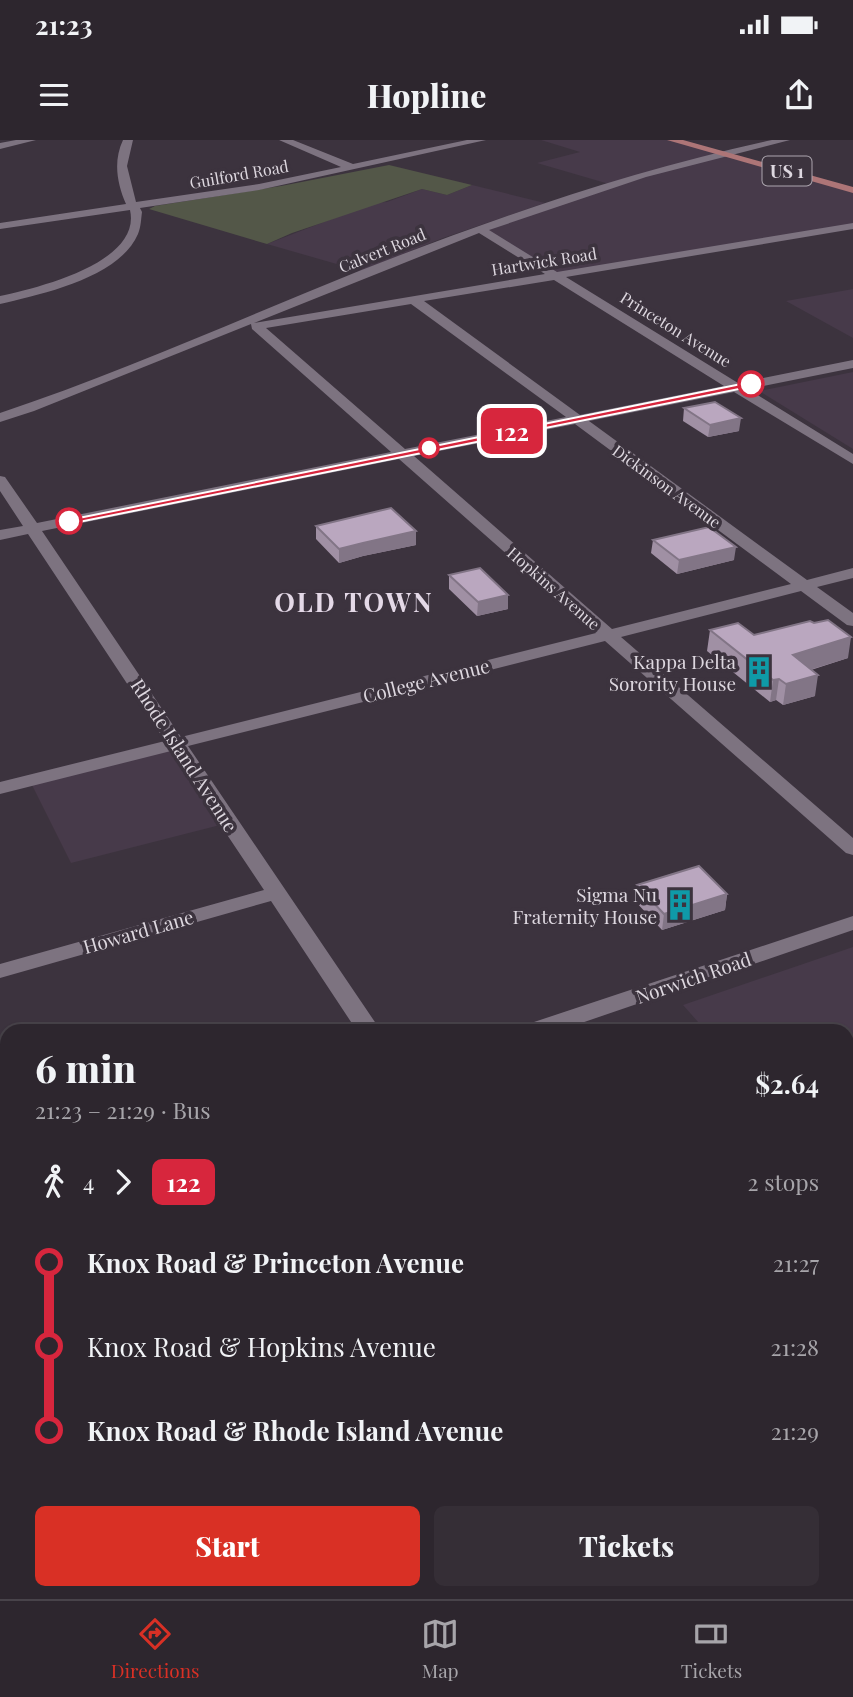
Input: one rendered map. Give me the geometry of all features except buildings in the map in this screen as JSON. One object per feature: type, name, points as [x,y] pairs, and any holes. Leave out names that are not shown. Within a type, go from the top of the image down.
[{"type":"main road","name":"US 1","points":[[672,140],[853,190]]},
{"type":"main road","name":"US 1","points":[[703,140],[853,180]]},
{"type":"street","points":[[0,146],[31,140]]},
{"type":"street","points":[[0,300],[64,281],[114,256],[130,240],[137,212],[132,207],[123,179],[123,157],[128,140]]},
{"type":"street","points":[[284,140],[354,168]]},
{"type":"street","name":"Guilford Road","points":[[0,226],[132,207],[354,168],[481,140]]},
{"type":"street","name":"Calvert Road","points":[[0,418],[480,229],[611,185],[721,153],[785,140]]},
{"type":"street","points":[[412,144],[433,151]]},
{"type":"street","name":"Hartwick Road","points":[[240,324],[256,326],[853,226]]},
{"type":"street","name":"Princeton Avenue","points":[[480,229],[853,460]]},
{"type":"street","points":[[827,230],[844,238]]},
{"type":"street","name":"Dickinson Avenue","points":[[413,299],[853,621]]},
{"type":"street","name":"Hopkins Avenue","points":[[256,326],[853,849]]},
{"type":"street","points":[[0,535],[853,364]]},
{"type":"street","name":"Rhode Island Avenue","points":[[0,480],[364,1024]]},
{"type":"street","name":"College Avenue","points":[[0,788],[853,573]]},
{"type":"street","name":"Howard Lane","points":[[0,971],[276,893]]},
{"type":"street","name":"Norwich Road","points":[[554,1024],[853,923]]},
{"type":"shaded area","points":[[541,140],[672,140],[853,190],[853,226],[555,276],[480,229],[609,184],[537,163],[580,152]]},
{"type":"shaded area","points":[[472,185],[545,203],[443,238],[361,271],[267,244],[373,203],[387,202],[422,189],[447,195]]},
{"type":"shaded area","points":[[853,289],[853,338],[786,301]]},
{"type":"shaded area","points":[[853,372],[853,449],[759,391]]},
{"type":"shaded area","points":[[178,744],[228,823],[71,863],[29,779]]},
{"type":"shaded area","points":[[853,947],[853,1024],[700,1024],[683,1005]]},
{"type":"green space","points":[[389,165],[472,185],[447,195],[422,189],[267,244],[149,209],[155,206]]},
{"type":"bus line","name":"122","points":[[69,521],[751,384]]},
{"type":"place","name":"Kappa Delta Sorority House","points":[[759,672]]},
{"type":"place","name":"Sigma Nu Fraternity House","points":[[680,905]]},
{"type":"district","name":"OLD TOWN","points":[[354,601]]}]
